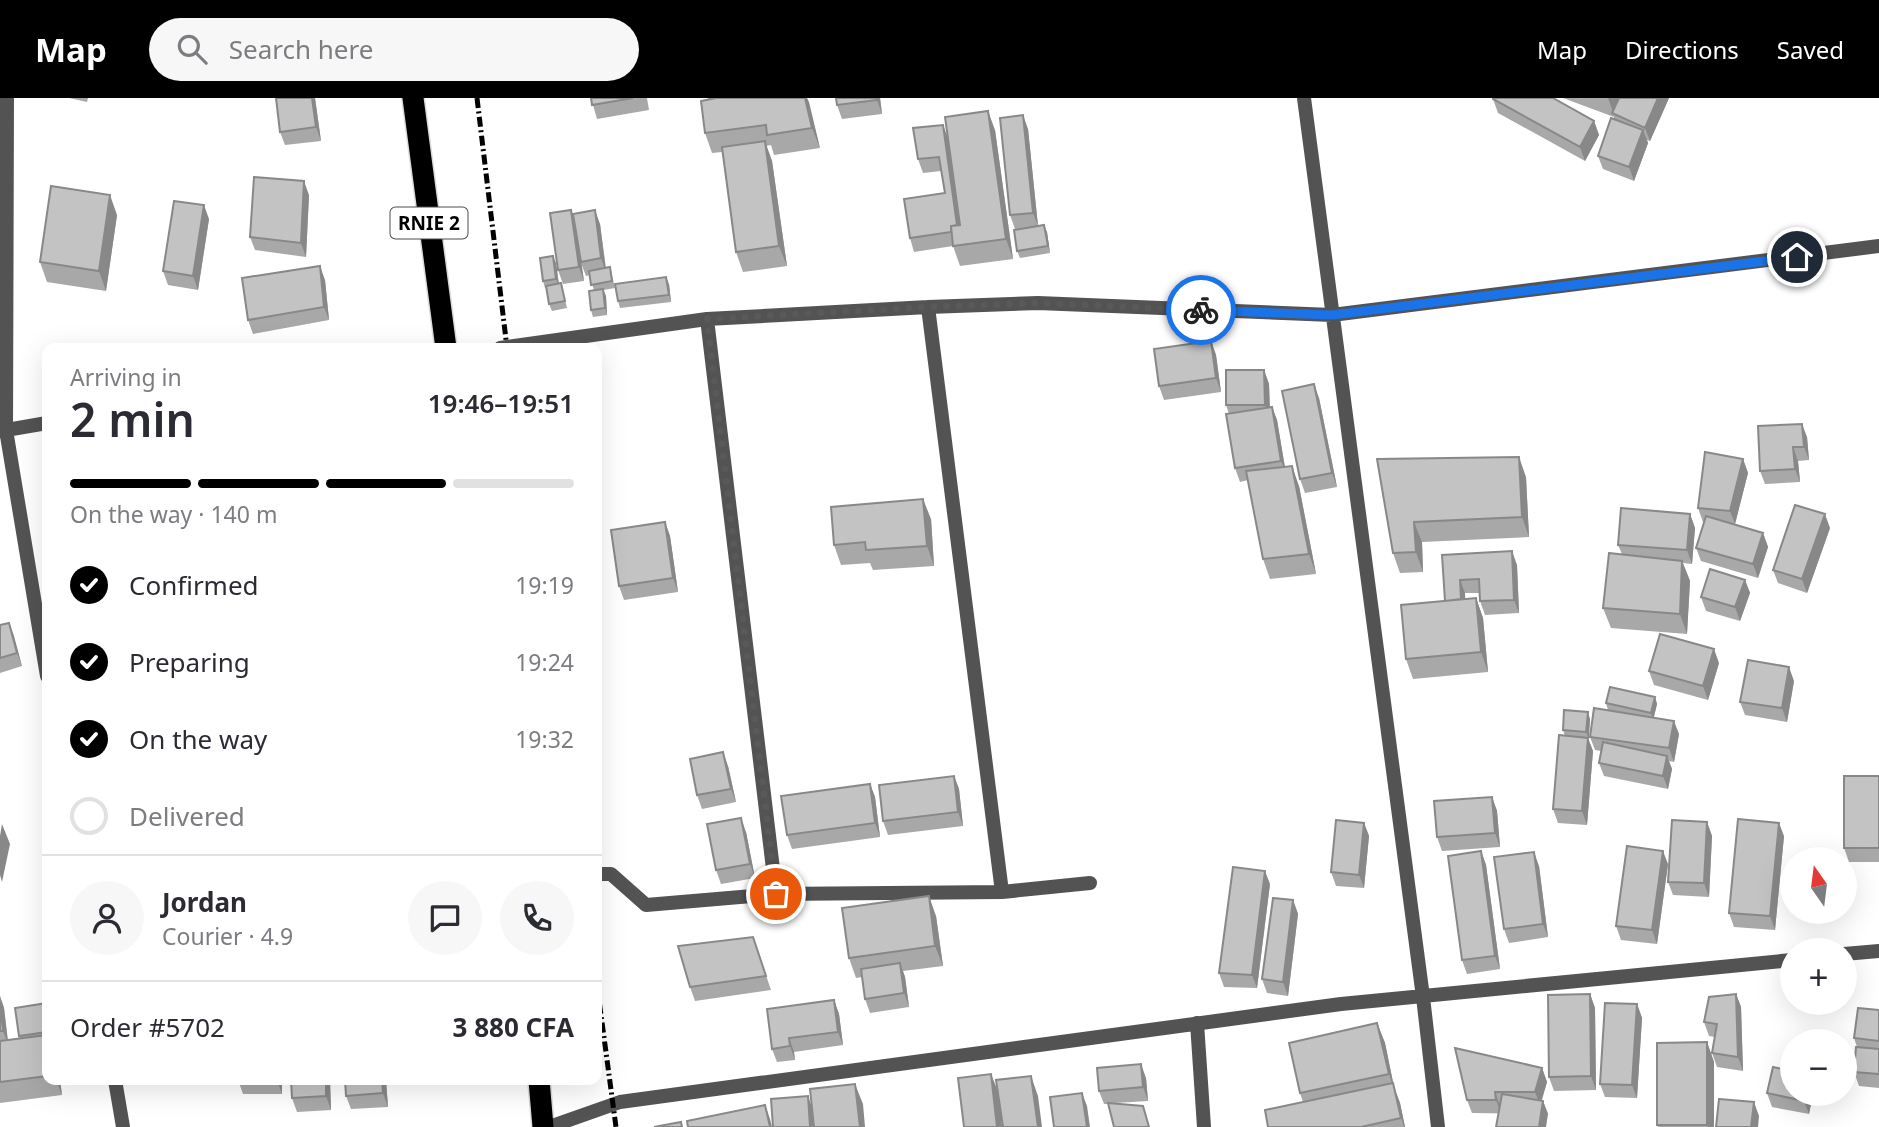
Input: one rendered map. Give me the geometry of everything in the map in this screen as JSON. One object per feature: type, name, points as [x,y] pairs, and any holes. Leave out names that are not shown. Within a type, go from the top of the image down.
[{"type":"highway","name":"RNIE 2","points":[[413,98],[445,343]]},
{"type":"highway","points":[[539,1085],[543,1127]]},
{"type":"street","points":[[8,98],[3,430],[42,648]]},
{"type":"street","points":[[1304,98],[1438,1127]]},
{"type":"street","points":[[536,343],[707,319],[1038,303],[1332,315],[1879,246]]},
{"type":"street","points":[[928,307],[1002,892]]},
{"type":"street","points":[[707,319],[776,894]]},
{"type":"street","points":[[3,430],[42,424]]},
{"type":"street","points":[[602,874],[611,874],[646,905],[776,894],[1002,892],[1090,883]]},
{"type":"street","points":[[1857,953],[1879,951]]},
{"type":"street","points":[[549,1127],[620,1102],[1197,1023],[1341,1004],[1780,961]]},
{"type":"street","points":[[1197,1023],[1204,1127]]},
{"type":"street","points":[[116,1085],[123,1127]]},
{"type":"building","points":[[276,98],[312,98],[316,127],[280,132]]},
{"type":"building","points":[[591,98],[633,98],[592,105]]},
{"type":"building","points":[[716,98],[805,98],[812,128],[767,135],[766,125],[705,133],[701,101]]},
{"type":"building","points":[[836,98],[876,98],[877,100],[837,105]]},
{"type":"building","points":[[1493,98],[1553,98],[1594,121],[1580,147]]},
{"type":"building","points":[[1619,98],[1658,98],[1645,128],[1612,113]]},
{"type":"building","points":[[988,111],[1006,239],[953,246],[951,226],[960,225],[945,117]]},
{"type":"building","points":[[1023,115],[1033,213],[1010,215],[1000,118]]},
{"type":"building","points":[[1611,118],[1643,130],[1629,167],[1598,156]]},
{"type":"building","points":[[943,125],[957,225],[951,226],[951,232],[910,238],[904,199],[945,193],[939,157],[918,159],[913,128]]},
{"type":"building","points":[[765,141],[779,246],[736,252],[722,147]]},
{"type":"building","points":[[254,177],[304,181],[301,243],[250,237]]},
{"type":"building","points":[[51,186],[110,195],[99,271],[40,262]]},
{"type":"building","points":[[174,201],[204,205],[193,276],[163,271]]},
{"type":"building","points":[[571,210],[579,267],[558,270],[550,213]]},
{"type":"building","points":[[595,210],[601,258],[581,262],[573,214]]},
{"type":"building","points":[[1044,225],[1048,246],[1017,251],[1014,230]]},
{"type":"building","points":[[553,256],[556,279],[543,281],[540,258]]},
{"type":"building","points":[[320,266],[324,307],[248,320],[242,278]]},
{"type":"building","points":[[610,267],[612,281],[591,285],[589,271]]},
{"type":"building","points":[[666,277],[669,295],[618,301],[615,284]]},
{"type":"building","points":[[561,283],[565,301],[549,304],[546,286]]},
{"type":"building","points":[[603,289],[605,308],[591,310],[589,291]]},
{"type":"building","points":[[1211,341],[1216,378],[1159,386],[1154,349]]},
{"type":"building","points":[[1226,370],[1264,370],[1265,405],[1226,405]]},
{"type":"building","points":[[1314,384],[1332,473],[1300,479],[1282,391]]},
{"type":"building","points":[[1272,407],[1281,461],[1235,468],[1226,414]]},
{"type":"building","points":[[1802,424],[1804,447],[1793,447],[1795,469],[1760,471],[1758,426]]},
{"type":"building","points":[[1705,452],[1743,459],[1730,511],[1698,508]]},
{"type":"building","points":[[1519,457],[1522,517],[1414,522],[1416,552],[1393,553],[1377,459]]},
{"type":"building","points":[[1292,466],[1309,554],[1263,559],[1246,471]]},
{"type":"building","points":[[923,499],[927,546],[866,550],[865,542],[834,545],[831,507]]},
{"type":"building","points":[[1795,505],[1825,514],[1802,579],[1773,570]]},
{"type":"building","points":[[1621,508],[1690,514],[1687,550],[1618,545]]},
{"type":"building","points":[[1706,516],[1763,533],[1753,564],[1696,548]]},
{"type":"building","points":[[665,522],[673,578],[619,586],[611,530]]},
{"type":"building","points":[[1512,551],[1514,600],[1480,601],[1479,579],[1460,580],[1461,599],[1445,601],[1442,555]]},
{"type":"building","points":[[1609,553],[1682,561],[1680,614],[1603,608]]},
{"type":"building","points":[[1710,569],[1745,580],[1735,607],[1701,597]]},
{"type":"building","points":[[1476,598],[1481,652],[1406,659],[1401,605]]},
{"type":"building","points":[[9,623],[17,653],[0,658],[0,625]]},
{"type":"building","points":[[1660,634],[1714,649],[1703,686],[1649,671]]},
{"type":"building","points":[[1748,660],[1789,667],[1782,708],[1740,702]]},
{"type":"building","points":[[1610,687],[1655,697],[1651,713],[1606,703]]},
{"type":"building","points":[[1594,708],[1674,721],[1669,748],[1590,737]]},
{"type":"building","points":[[1564,710],[1588,712],[1586,732],[1563,730]]},
{"type":"building","points":[[1559,735],[1588,738],[1582,811],[1553,809]]},
{"type":"building","points":[[1603,742],[1667,756],[1663,776],[1599,763]]},
{"type":"building","points":[[723,752],[731,789],[697,795],[690,759]]},
{"type":"building","points":[[954,776],[958,812],[883,821],[879,785]]},
{"type":"building","points":[[1844,776],[1879,776],[1879,848],[1844,847]]},
{"type":"building","points":[[870,784],[875,823],[787,835],[781,796]]},
{"type":"building","points":[[1492,797],[1495,833],[1437,837],[1434,801]]},
{"type":"building","points":[[741,818],[750,864],[716,870],[707,824]]},
{"type":"building","points":[[1738,819],[1779,823],[1770,916],[1729,913]]},
{"type":"building","points":[[1336,820],[1364,823],[1359,875],[1331,872]]},
{"type":"building","points":[[1672,820],[1707,822],[1704,883],[1668,882]]},
{"type":"building","points":[[1627,846],[1663,851],[1652,930],[1616,926]]},
{"type":"building","points":[[1481,851],[1495,956],[1462,960],[1448,856]]},
{"type":"building","points":[[1534,852],[1543,924],[1504,929],[1494,857]]},
{"type":"building","points":[[1233,867],[1265,871],[1252,975],[1219,973]]},
{"type":"building","points":[[929,896],[935,946],[849,958],[842,908]]},
{"type":"building","points":[[1273,898],[1293,900],[1283,982],[1262,979]]},
{"type":"building","points":[[753,937],[766,976],[690,987],[678,946]]},
{"type":"building","points":[[900,963],[904,993],[865,999],[861,969]]},
{"type":"building","points":[[1590,994],[1591,1076],[1549,1077],[1548,995]]},
{"type":"building","points":[[1736,994],[1738,1057],[1712,1053],[1717,1024],[1704,1022],[1709,997]]},
{"type":"building","points":[[834,1000],[838,1032],[789,1038],[790,1046],[772,1049],[767,1009]]},
{"type":"building","points":[[0,1002],[3,1031],[0,1031]]},
{"type":"building","points":[[1605,1003],[1637,1004],[1632,1085],[1600,1084]]},
{"type":"building","points":[[42,1004],[42,1033],[19,1036],[15,1008]]},
{"type":"building","points":[[1858,1008],[1879,1010],[1879,1041],[1857,1038],[1855,1029]]},
{"type":"building","points":[[1377,1023],[1389,1074],[1300,1093],[1289,1043]]},
{"type":"building","points":[[42,1036],[42,1077],[0,1082],[0,1041]]},
{"type":"building","points":[[1707,1042],[1707,1125],[1657,1125],[1657,1043]]},
{"type":"building","points":[[1857,1047],[1879,1049],[1879,1074],[1857,1072]]},
{"type":"building","points":[[1455,1048],[1542,1068],[1535,1092],[1495,1092],[1496,1100],[1467,1100]]},
{"type":"building","points":[[1141,1064],[1143,1087],[1099,1091],[1097,1068]]},
{"type":"building","points":[[1773,1067],[1780,1068],[1780,1096],[1767,1093]]},
{"type":"building","points":[[991,1074],[997,1127],[964,1127],[958,1078]]},
{"type":"building","points":[[1031,1076],[1038,1127],[1003,1127],[996,1080]]},
{"type":"building","points":[[1393,1083],[1401,1118],[1361,1127],[1268,1127],[1265,1110]]},
{"type":"building","points":[[855,1084],[860,1127],[814,1127],[810,1089]]},
{"type":"building","points":[[291,1085],[326,1085],[326,1096],[292,1098]]},
{"type":"building","points":[[345,1085],[382,1085],[383,1093],[346,1096]]},
{"type":"building","points":[[1082,1093],[1087,1127],[1054,1127],[1050,1097]]},
{"type":"building","points":[[1502,1094],[1543,1101],[1539,1127],[1496,1127]]},
{"type":"building","points":[[808,1096],[810,1127],[773,1127],[771,1099]]},
{"type":"building","points":[[1719,1099],[1754,1102],[1751,1127],[1716,1127]]},
{"type":"building","points":[[1108,1103],[1143,1106],[1149,1127],[1114,1127]]},
{"type":"building","points":[[765,1105],[770,1127],[688,1127],[687,1121]]},
{"type":"building","points":[[681,1122],[682,1127],[654,1127]]},
{"type":"railway","points":[[477,98],[506,343]]},
{"type":"railway","points":[[602,1022],[616,1127]]},
{"type":"way so far","points":[[776,894],[707,319],[1038,303],[1201,310]]},
{"type":"route","points":[[1201,310],[1332,315],[1797,257]]}]
